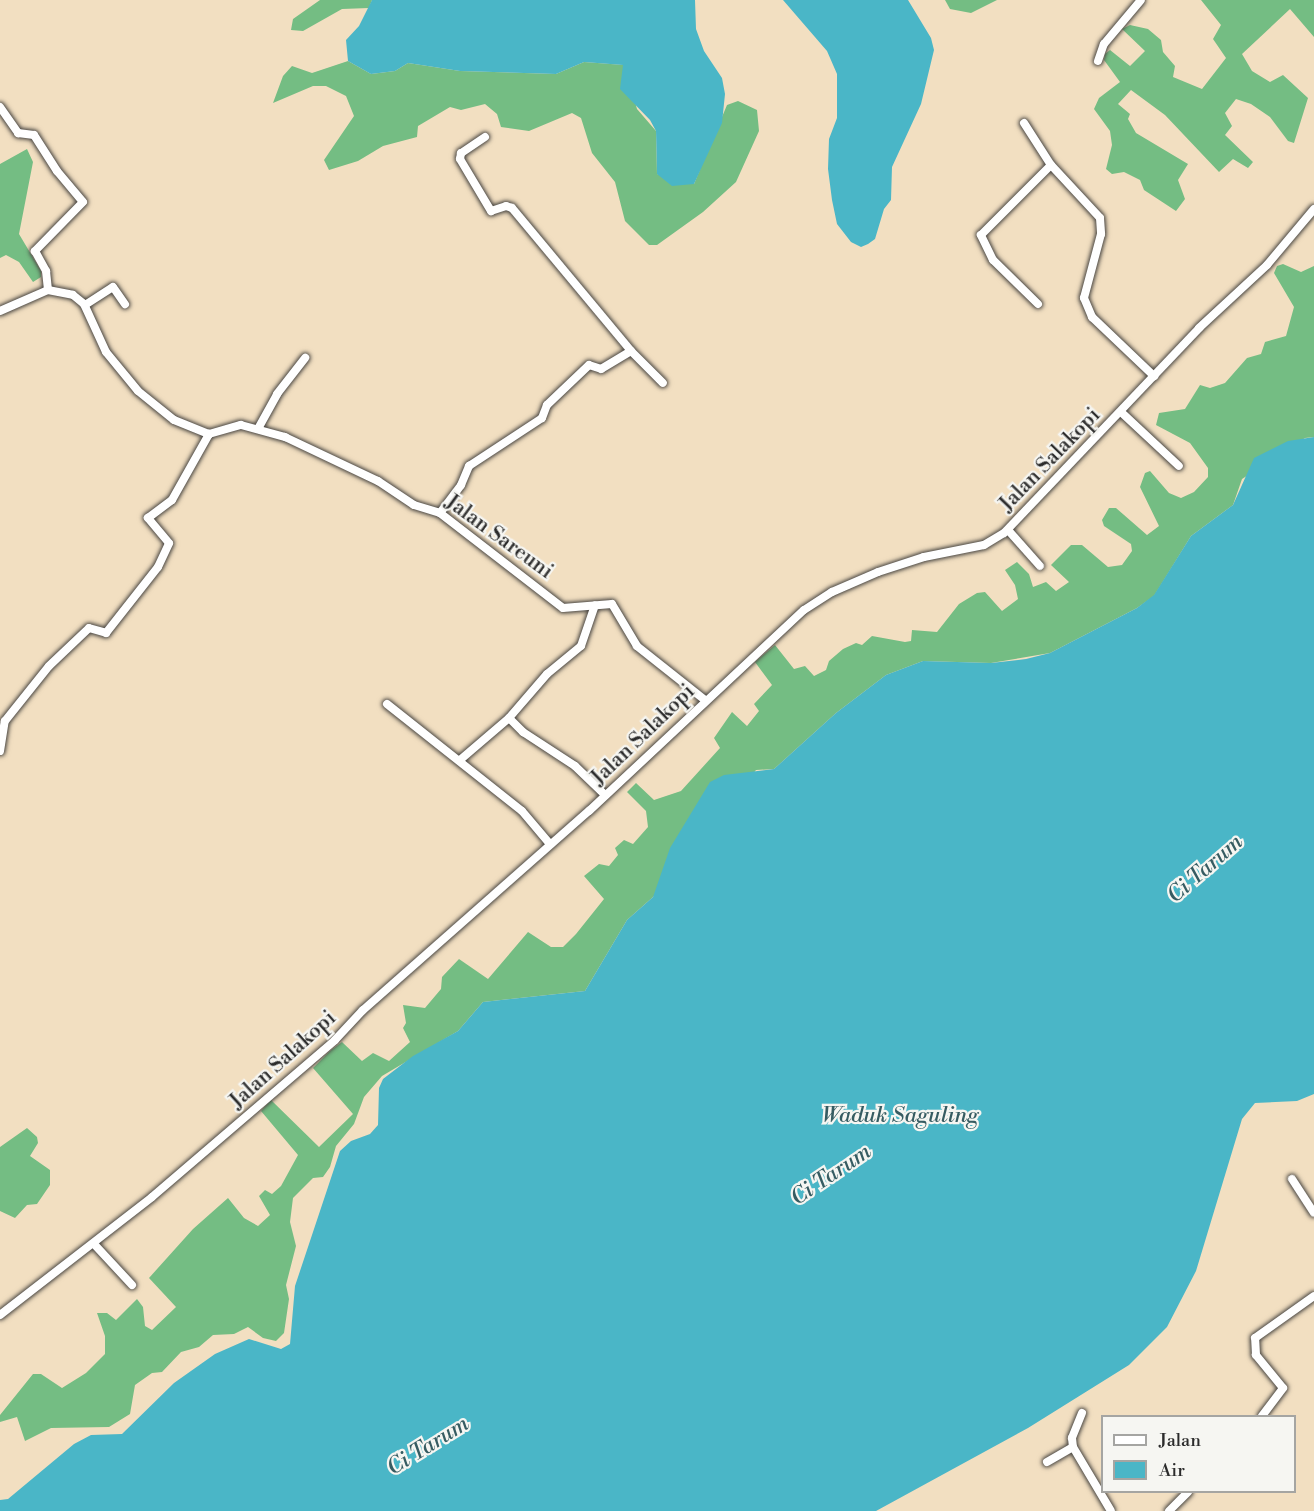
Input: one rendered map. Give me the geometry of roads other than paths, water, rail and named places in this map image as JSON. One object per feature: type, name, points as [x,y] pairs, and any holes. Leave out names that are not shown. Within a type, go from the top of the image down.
[{"type":"street","points":[[1098,61],[1104,44],[1141,0]]},
{"type":"street","points":[[0,107],[18,133],[34,135],[57,171],[83,202],[35,251],[46,271],[48,290]]},
{"type":"street","points":[[1024,123],[1051,165],[1100,218],[1101,234],[1084,298],[1087,308],[1092,317],[1154,376]]},
{"type":"street","points":[[484,137],[461,153],[460,159],[491,211],[506,206],[512,208],[631,351],[663,383]]},
{"type":"street","points":[[1038,304],[993,260],[981,235],[1051,165]]},
{"type":"street","name":"Jalan Salakopi","points":[[0,1315],[94,1244],[335,1040],[363,1010],[605,795],[804,610],[832,592],[924,556],[984,545],[1008,530],[1154,376],[1267,265],[1314,209]]},
{"type":"street","points":[[85,306],[112,287],[125,304]]},
{"type":"street","points":[[0,311],[48,290],[68,292],[85,306],[106,352],[138,391],[174,420],[209,434],[172,500],[148,518],[169,543],[158,567],[106,633],[89,628],[49,666],[5,721],[0,751]]},
{"type":"street","points":[[440,513],[461,485],[469,466],[542,418],[547,405],[589,365],[602,369],[631,351]]},
{"type":"street","points":[[259,427],[277,394],[305,358]]},
{"type":"street","points":[[1121,412],[1179,466]]},
{"type":"street","name":"Jalan Sareuni","points":[[209,434],[241,425],[259,427],[366,475],[414,505],[440,513],[563,608],[612,604],[637,646],[705,700]]},
{"type":"street","points":[[1008,530],[1040,566]]},
{"type":"street","points":[[460,760],[509,718],[547,674],[581,646],[595,605]]},
{"type":"street","points":[[387,704],[522,811],[550,844]]},
{"type":"street","points":[[509,718],[543,746],[575,766],[605,795]]},
{"type":"street","points":[[1292,1179],[1314,1213]]},
{"type":"street","points":[[94,1244],[132,1286]]},
{"type":"street","points":[[1263,1415],[1283,1388],[1256,1355],[1255,1338],[1314,1296]]},
{"type":"street","points":[[1082,1413],[1072,1438],[1073,1447],[1111,1511]]},
{"type":"street","points":[[1047,1462],[1073,1447]]},
{"type":"street","points":[[1169,1511],[1186,1493]]},
{"type":"water","points":[[372,0],[695,0],[696,29],[704,51],[722,78],[725,94],[722,123],[694,184],[672,186],[657,174],[656,131],[650,120],[620,89],[623,65],[584,62],[556,74],[460,71],[408,63],[395,71],[371,74],[348,61],[346,40],[359,26]]},
{"type":"water","points":[[783,0],[908,0],[931,38],[934,50],[921,104],[892,167],[891,200],[884,209],[875,239],[861,247],[851,242],[837,224],[832,200],[828,169],[829,139],[837,118],[837,74],[827,51]]},
{"type":"water","name":"Waduk Saguling","points":[[1314,437],[1314,1094],[1297,1101],[1255,1103],[1242,1119],[1196,1271],[1167,1327],[1129,1365],[1028,1428],[876,1511],[0,1511],[0,1500],[8,1499],[74,1444],[91,1435],[122,1434],[174,1383],[215,1354],[249,1339],[281,1349],[290,1344],[295,1286],[340,1151],[351,1141],[370,1134],[378,1125],[379,1088],[383,1079],[413,1056],[458,1031],[483,1002],[585,991],[627,920],[653,897],[670,848],[710,782],[724,775],[774,769],[836,713],[886,675],[923,661],[991,663],[1026,659],[1050,653],[1137,608],[1154,595],[1191,536],[1233,505],[1254,458],[1288,441]]},
{"type":"water label","name":"Ci Tarum","points":[[1205,869]]},
{"type":"water label","name":"Ci Tarum","points":[[831,1175]]},
{"type":"water label","name":"Ci Tarum","points":[[428,1446]]}]
